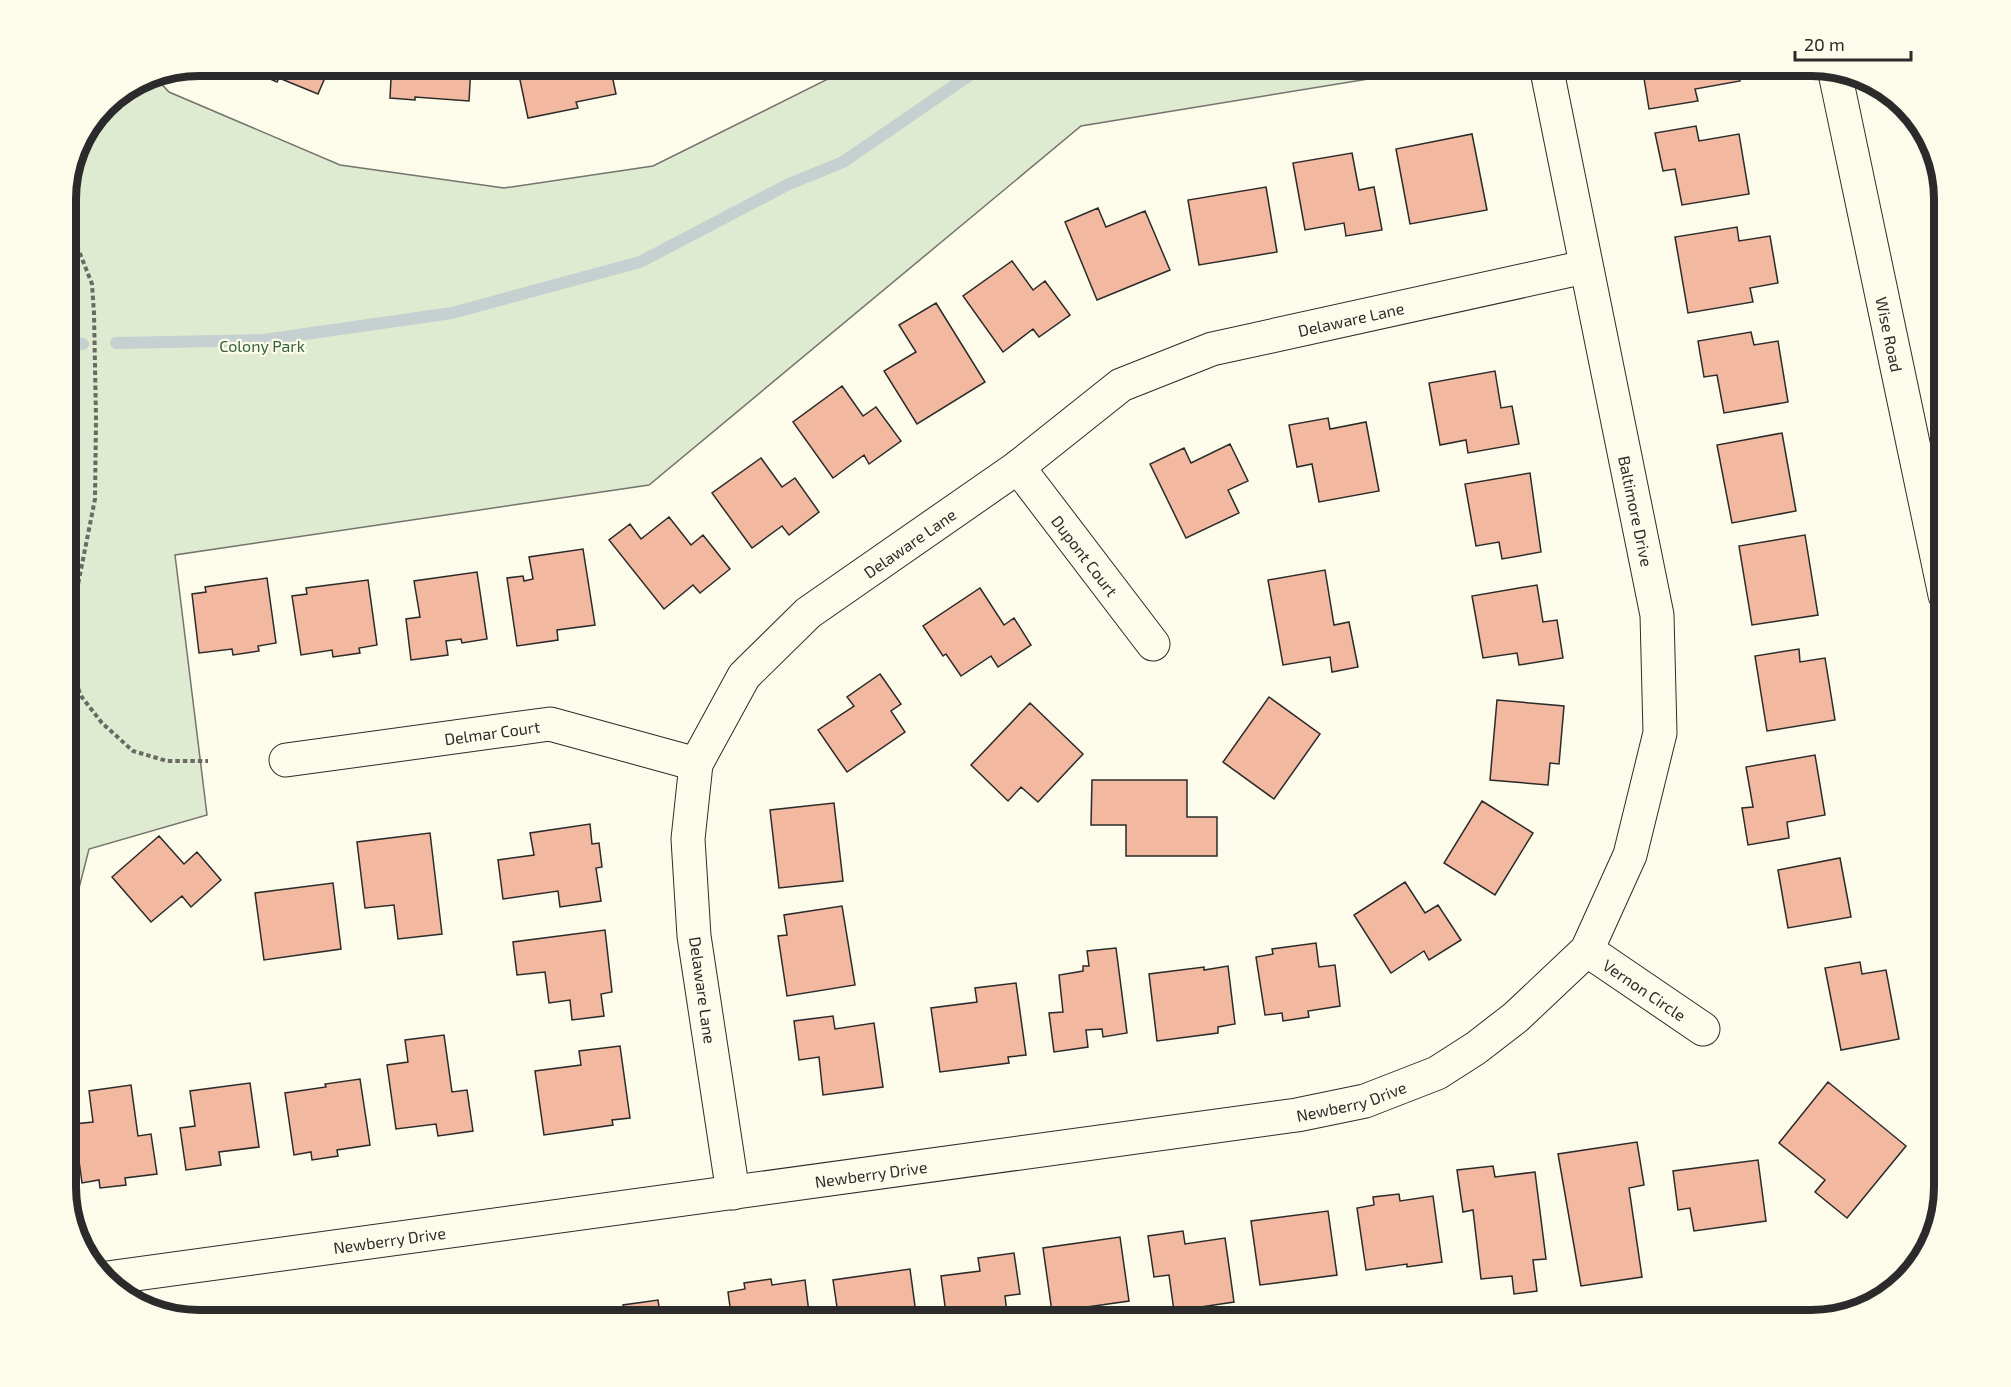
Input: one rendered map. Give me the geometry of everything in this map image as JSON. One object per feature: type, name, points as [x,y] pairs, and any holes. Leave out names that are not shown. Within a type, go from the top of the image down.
[{"type":"street","name":"Baltimore Drive","points":[[1548,76],[1657,615],[1660,733],[1630,855],[1587,950]]},
{"type":"street","name":"Wise Road","points":[[1836,79],[1934,543]]},
{"type":"street","name":"Delaware Lane","points":[[734,1193],[694,936],[688,839],[696,764],[744,676],[807,613],[1018,467],[1121,385],[1212,349],[1586,267]]},
{"type":"street","name":"Dupont Court","points":[[1018,467],[1153,644]]},
{"type":"street","name":"Delmar Court","points":[[286,760],[550,724],[696,764]]},
{"type":"street","name":"Vernon Circle","points":[[1587,950],[1703,1029]]},
{"type":"street","name":"Newberry Drive","points":[[116,1277],[1298,1115],[1365,1101],[1437,1073],[1476,1048],[1516,1017],[1587,950]]},
{"type":"path","points":[[77,246],[92,284],[96,418],[95,499],[77,590]]},
{"type":"path","points":[[77,685],[81,696],[102,723],[133,751],[167,761],[208,761]]},
{"type":"green space","name":"Colony Park","points":[[1385,76],[1081,126],[649,485],[175,555],[207,815],[89,849],[77,896],[77,192],[83,160],[97,131],[131,97],[160,83],[169,92],[340,165],[504,188],[653,166],[833,77]]},
{"type":"building","points":[[1644,76],[1739,76],[1740,81],[1695,89],[1698,101],[1649,109]]},
{"type":"building","points":[[265,77],[325,77],[318,94],[279,78],[277,82]]},
{"type":"building","points":[[376,77],[470,77],[469,101],[415,97],[415,100],[390,98],[391,78]]},
{"type":"building","points":[[519,77],[612,77],[616,94],[576,102],[578,108],[528,118]]},
{"type":"building","points":[[1696,126],[1699,141],[1739,134],[1749,194],[1682,205],[1675,169],[1663,171],[1655,133]]},
{"type":"building","points":[[1472,134],[1487,210],[1410,224],[1396,149]]},
{"type":"building","points":[[1352,153],[1359,190],[1374,187],[1382,230],[1346,236],[1344,223],[1305,230],[1293,163]]},
{"type":"building","points":[[1266,187],[1277,252],[1199,265],[1188,200]]},
{"type":"building","points":[[1098,208],[1106,227],[1145,211],[1170,270],[1097,300],[1065,222]]},
{"type":"building","points":[[1737,227],[1739,241],[1770,236],[1778,283],[1750,288],[1753,302],[1688,313],[1675,237]]},
{"type":"building","points":[[1012,261],[1033,290],[1045,281],[1070,315],[1039,337],[1033,329],[1003,352],[963,296]]},
{"type":"building","points":[[936,303],[985,382],[917,424],[884,371],[916,352],[899,325]]},
{"type":"building","points":[[1751,332],[1754,345],[1778,341],[1788,402],[1724,413],[1717,375],[1704,377],[1698,341]]},
{"type":"building","points":[[1495,371],[1501,408],[1512,406],[1519,444],[1468,453],[1466,440],[1440,445],[1429,383]]},
{"type":"building","points":[[842,386],[863,416],[876,407],[901,441],[869,464],[864,455],[833,478],[793,422]]},
{"type":"building","points":[[1328,418],[1330,429],[1366,422],[1379,491],[1319,502],[1312,464],[1297,467],[1289,425]]},
{"type":"building","points":[[1782,433],[1796,511],[1732,523],[1717,445]]},
{"type":"building","points":[[1230,444],[1248,481],[1228,490],[1239,513],[1186,538],[1150,464],[1184,448],[1191,463]]},
{"type":"building","points":[[761,458],[782,487],[795,478],[819,512],[789,535],[782,526],[752,548],[712,493]]},
{"type":"building","points":[[1530,473],[1541,552],[1502,559],[1499,542],[1476,546],[1465,484]]},
{"type":"building","points":[[669,517],[691,545],[703,535],[730,569],[700,593],[693,585],[664,609],[609,540],[630,524],[641,539]]},
{"type":"building","points":[[1805,535],[1818,615],[1752,625],[1739,546]]},
{"type":"building","points":[[583,549],[595,625],[557,630],[558,640],[517,646],[507,578],[523,576],[524,581],[533,579],[529,557]]},
{"type":"building","points":[[1325,570],[1334,625],[1349,622],[1358,667],[1332,672],[1330,657],[1283,665],[1268,580]]},
{"type":"building","points":[[477,572],[487,639],[462,643],[461,639],[446,641],[448,655],[411,660],[406,619],[420,617],[414,581]]},
{"type":"building","points":[[267,578],[276,643],[258,646],[259,651],[233,655],[232,649],[199,653],[192,594],[206,592],[205,587]]},
{"type":"building","points":[[368,580],[377,645],[359,648],[360,653],[333,657],[332,650],[301,655],[292,596],[307,594],[306,588]]},
{"type":"building","points":[[1537,585],[1543,622],[1557,620],[1563,658],[1519,665],[1517,653],[1483,658],[1472,596]]},
{"type":"building","points":[[980,588],[1004,625],[1014,618],[1031,645],[998,667],[991,656],[961,676],[946,654],[943,656],[923,626]]},
{"type":"building","points":[[1799,649],[1800,662],[1825,658],[1835,720],[1767,731],[1755,656]]},
{"type":"building","points":[[880,674],[901,704],[891,711],[905,732],[847,772],[818,730],[854,706],[847,697]]},
{"type":"building","points":[[1269,697],[1320,734],[1274,799],[1223,762]]},
{"type":"building","points":[[1497,700],[1564,706],[1559,764],[1550,763],[1548,785],[1490,780]]},
{"type":"building","points":[[1030,703],[1083,754],[1038,802],[1021,787],[1008,801],[971,765]]},
{"type":"building","points":[[1815,755],[1825,815],[1787,822],[1789,838],[1748,845],[1742,808],[1753,807],[1746,767]]},
{"type":"building","points":[[1092,780],[1187,780],[1187,817],[1217,817],[1217,856],[1126,856],[1126,825],[1091,825]]},
{"type":"building","points":[[1482,801],[1533,833],[1495,895],[1444,863]]},
{"type":"building","points":[[834,803],[843,881],[779,888],[770,810]]},
{"type":"building","points":[[590,824],[592,844],[599,843],[602,867],[596,868],[601,901],[560,907],[558,891],[503,899],[498,860],[534,855],[530,833]]},
{"type":"building","points":[[430,833],[442,934],[398,939],[394,905],[365,908],[357,842]]},
{"type":"building","points":[[159,836],[184,864],[197,852],[221,880],[191,907],[182,896],[151,922],[112,877]]},
{"type":"building","points":[[1840,858],[1851,917],[1788,928],[1778,870]]},
{"type":"building","points":[[1405,882],[1425,913],[1438,905],[1461,940],[1429,960],[1424,951],[1391,973],[1354,915]]},
{"type":"building","points":[[333,883],[341,949],[264,960],[255,893]]},
{"type":"building","points":[[842,906],[855,985],[787,996],[778,936],[787,935],[784,915]]},
{"type":"building","points":[[605,930],[612,992],[601,994],[604,1016],[572,1020],[570,1000],[549,1003],[545,972],[517,975],[513,942]]},
{"type":"building","points":[[1316,943],[1319,967],[1335,965],[1340,1006],[1308,1011],[1309,1017],[1283,1021],[1282,1013],[1265,1015],[1256,957],[1273,954],[1272,949]]},
{"type":"building","points":[[1116,948],[1127,1033],[1103,1037],[1102,1029],[1086,1030],[1088,1047],[1054,1052],[1049,1013],[1063,1012],[1059,975],[1083,971],[1083,966],[1089,966],[1087,951]]},
{"type":"building","points":[[1860,962],[1862,974],[1886,970],[1899,1039],[1841,1050],[1825,968]]},
{"type":"building","points":[[1228,966],[1235,1024],[1218,1027],[1218,1033],[1157,1041],[1149,974]]},
{"type":"building","points":[[1016,983],[1026,1055],[1008,1057],[1009,1063],[940,1072],[931,1008],[977,1002],[975,988]]},
{"type":"building","points":[[833,1016],[835,1029],[874,1023],[883,1087],[823,1095],[819,1057],[799,1060],[794,1021]]},
{"type":"building","points":[[444,1035],[452,1092],[467,1090],[473,1131],[438,1136],[436,1124],[396,1129],[387,1065],[408,1062],[405,1040]]},
{"type":"building","points":[[620,1046],[630,1118],[612,1120],[613,1125],[544,1135],[535,1071],[581,1065],[579,1051]]},
{"type":"building","points":[[360,1079],[370,1145],[337,1150],[338,1156],[312,1160],[311,1152],[294,1155],[285,1093]]},
{"type":"building","points":[[1828,1082],[1906,1146],[1847,1218],[1815,1192],[1825,1180],[1779,1143]]},
{"type":"building","points":[[250,1083],[259,1147],[219,1152],[221,1165],[186,1170],[180,1128],[195,1126],[190,1091]]},
{"type":"building","points":[[131,1085],[138,1136],[151,1134],[157,1174],[125,1178],[126,1185],[100,1188],[99,1180],[82,1183],[77,1146],[77,1124],[93,1122],[89,1091]]},
{"type":"building","points":[[1637,1142],[1644,1185],[1629,1188],[1642,1277],[1581,1286],[1558,1154]]},
{"type":"building","points":[[1758,1160],[1766,1221],[1694,1231],[1690,1208],[1678,1210],[1673,1171]]},
{"type":"building","points":[[1493,1166],[1495,1177],[1535,1172],[1546,1259],[1533,1260],[1537,1291],[1514,1294],[1512,1276],[1481,1279],[1473,1210],[1463,1212],[1457,1170]]},
{"type":"building","points":[[1399,1194],[1400,1201],[1433,1196],[1442,1262],[1366,1270],[1357,1208],[1374,1205],[1373,1197]]},
{"type":"building","points":[[1328,1211],[1337,1275],[1260,1285],[1251,1221]]},
{"type":"building","points":[[1183,1231],[1185,1244],[1225,1238],[1234,1302],[1174,1310],[1169,1275],[1154,1277],[1148,1236]]},
{"type":"building","points":[[1120,1237],[1129,1301],[1052,1310],[1043,1248]]},
{"type":"building","points":[[1014,1253],[1020,1294],[1005,1296],[1007,1310],[946,1310],[941,1276],[980,1271],[978,1258]]},
{"type":"building","points":[[910,1269],[916,1310],[837,1310],[833,1280]]},
{"type":"building","points":[[771,1279],[772,1285],[805,1280],[809,1310],[730,1310],[728,1292],[745,1289],[744,1283]]},
{"type":"building","points":[[658,1300],[659,1310],[624,1310],[623,1305]]},
{"type":"waterway","points":[[116,343],[263,340],[452,313],[640,262],[789,184],[843,162],[968,77]]},
{"type":"waterway","points":[[77,343],[83,344]]}]
